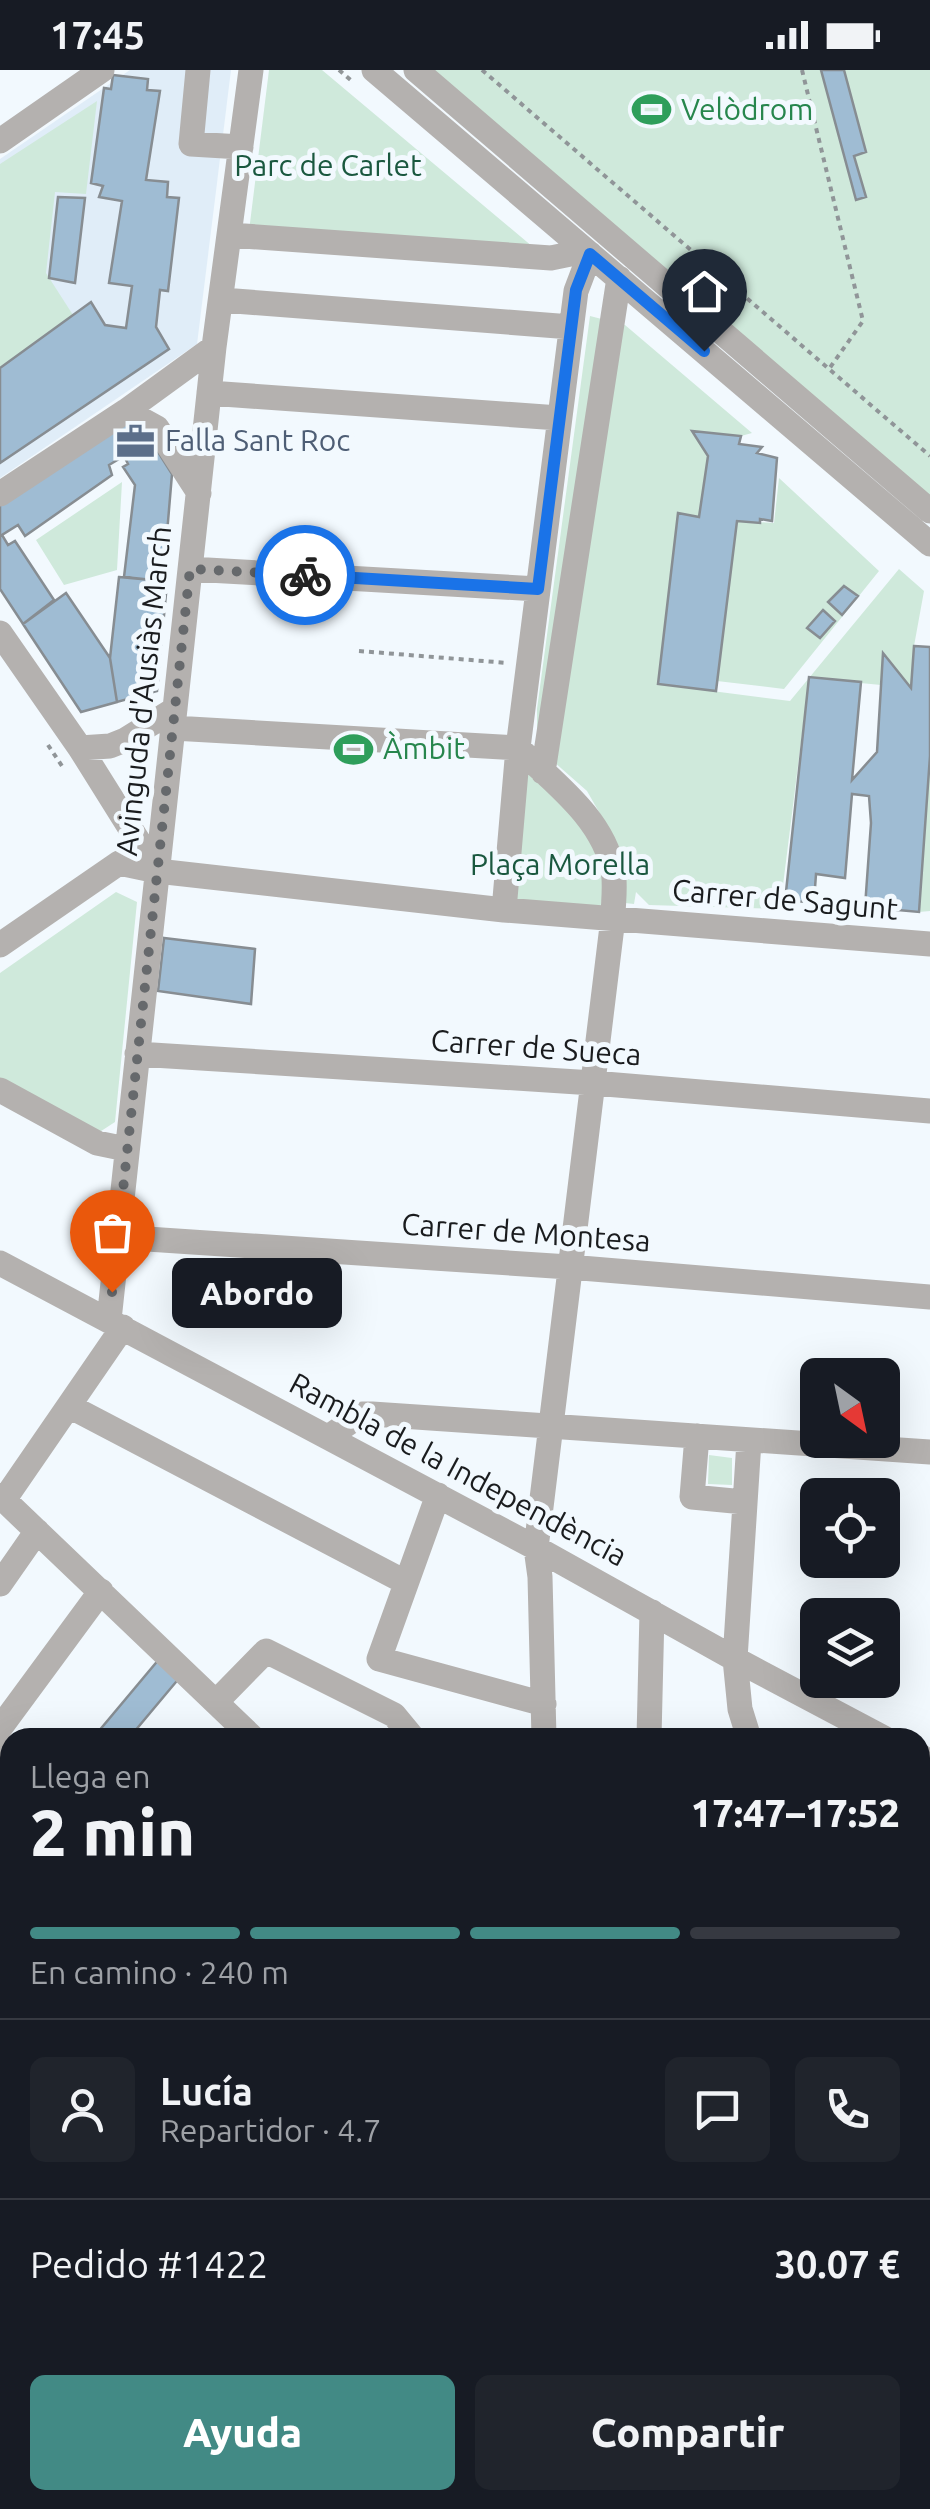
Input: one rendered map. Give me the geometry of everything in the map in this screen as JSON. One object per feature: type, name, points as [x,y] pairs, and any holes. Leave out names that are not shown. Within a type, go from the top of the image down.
[{"type":"street","points":[[0,141],[102,70]]},
{"type":"street","points":[[198,70],[191,144],[242,147]]},
{"type":"street","name":"Avinguda d'Ausiàs March","points":[[116,1324],[126,1149],[214,348],[251,70]]},
{"type":"street","points":[[374,70],[930,544]]},
{"type":"street","points":[[416,70],[930,512]]},
{"type":"street","points":[[230,235],[552,258],[587,252]]},
{"type":"street","points":[[504,910],[528,665],[576,290],[587,252]]},
{"type":"street","points":[[542,772],[619,278]]},
{"type":"street","points":[[222,300],[571,327]]},
{"type":"street","points":[[0,494],[214,348]]},
{"type":"street","points":[[210,393],[560,418]]},
{"type":"street","points":[[126,411],[157,428],[198,493]]},
{"type":"street","points":[[190,569],[538,589]]},
{"type":"street","points":[[0,633],[80,748],[157,872]]},
{"type":"street","points":[[80,748],[110,746],[174,719],[518,748],[584,813],[604,844],[614,872],[613,918],[536,1548],[544,1728]]},
{"type":"street","name":"Carrer de Sagunt","points":[[1,943],[119,863],[157,872],[504,910],[930,944]]},
{"type":"street","name":"Carrer de Sueca","points":[[137,1054],[593,1083],[930,1111]]},
{"type":"street","points":[[0,1090],[97,1143],[126,1149]]},
{"type":"street","name":"Carrer de Montesa","points":[[118,1237],[930,1297]]},
{"type":"street","name":"Rambla de la Independència","points":[[0,1262],[865,1728]]},
{"type":"street","points":[[116,1324],[69,1406],[2,1498],[243,1728]]},
{"type":"street","points":[[69,1406],[405,1582]]},
{"type":"street","points":[[328,1437],[362,1414],[930,1452]]},
{"type":"street","points":[[697,1436],[692,1497],[744,1502]]},
{"type":"street","points":[[746,1728],[735,1659],[749,1441]]},
{"type":"street","points":[[438,1495],[379,1658],[544,1704]]},
{"type":"street","points":[[0,1584],[38,1532]]},
{"type":"street","points":[[0,1728],[101,1592]]},
{"type":"street","points":[[650,1728],[652,1612]]},
{"type":"street","points":[[216,1702],[266,1651],[394,1714],[405,1728]]},
{"type":"path","points":[[482,70],[930,456]]},
{"type":"path","points":[[802,70],[863,321],[829,369]]},
{"type":"path","points":[[360,650],[528,665]]},
{"type":"path","points":[[44,739],[66,771]]},
{"type":"shaded area","points":[[130,70],[231,70],[197,344],[0,478],[0,159]]},
{"type":"green space","name":"Parc de Carlet","points":[[269,70],[322,70],[533,247],[249,231]]},
{"type":"green space","points":[[416,70],[930,70],[930,501]]},
{"type":"green space","points":[[97,101],[86,194],[55,192],[46,273],[73,315],[0,367],[0,164]]},
{"type":"green space","points":[[590,316],[625,325],[752,433],[741,436],[693,432],[708,456],[699,517],[678,514],[658,684],[790,701],[899,569],[924,591],[911,688],[884,654],[881,685],[809,678],[780,909],[649,905],[636,892],[634,904],[625,903],[623,854],[587,791],[537,747],[537,709]]},
{"type":"green space","points":[[779,478],[879,571],[784,689],[717,681],[737,521],[774,523]]},
{"type":"green space","points":[[122,482],[117,570],[64,585],[36,540]]},
{"type":"green space","points":[[930,756],[930,911],[919,912]]},
{"type":"green space","name":"Plaça Morella","points":[[526,766],[600,848],[608,876],[599,912],[514,904]]},
{"type":"green space","points":[[116,892],[137,902],[115,1122],[95,1135],[0,1083],[0,973]]},
{"type":"green space","points":[[709,1455],[732,1458],[732,1485],[708,1484]]},
{"type":"building","points":[[821,70],[844,70],[866,152],[854,156],[866,197],[856,200]]},
{"type":"building","points":[[113,75],[148,79],[147,90],[160,91],[146,180],[168,182],[167,197],[179,198],[168,291],[160,290],[156,327],[169,349],[0,463],[0,368],[91,302],[105,325],[126,328],[132,286],[109,283],[122,201],[99,197],[103,186],[91,183],[104,88],[111,89]]},
{"type":"building","points":[[58,197],[85,198],[75,283],[49,278]]},
{"type":"building","points":[[123,422],[141,425],[172,474],[163,581],[124,577],[135,485],[123,467],[128,464],[124,456],[109,465],[112,475],[25,536],[18,525],[2,535],[8,545],[15,541],[54,600],[23,624],[0,589],[0,505]]},
{"type":"building","points":[[692,431],[741,436],[739,444],[762,447],[757,453],[777,458],[772,521],[737,521],[716,691],[658,684],[678,513],[699,517],[708,456]]},
{"type":"building","points":[[119,577],[167,583],[157,691],[117,702],[110,658]]},
{"type":"building","points":[[844,586],[858,596],[842,615],[828,602]]},
{"type":"building","points":[[66,593],[110,658],[117,702],[81,712],[23,624]]},
{"type":"building","points":[[823,610],[835,621],[820,638],[807,628]]},
{"type":"building","points":[[914,646],[930,647],[930,756],[919,912],[865,907],[869,796],[852,794],[845,878],[816,874],[814,902],[785,901],[809,677],[861,682],[852,780],[877,752],[883,653],[911,688]]},
{"type":"building","points":[[164,938],[255,949],[251,1004],[158,991]]},
{"type":"building","points":[[160,1658],[181,1676],[137,1728],[101,1728]]},
{"type":"way so far","points":[[112,1292],[190,569],[305,575]]},
{"type":"place","name":"Velòdrom","points":[[651,110]]},
{"type":"place","name":"Falla Sant Roc","points":[[135,441]]},
{"type":"place","name":"Àmbit","points":[[353,749]]},
{"type":"place","name":"Abordo","points":[[112,1292]]},
{"type":"route","points":[[305,575],[538,589],[576,290],[590,254],[704,351]]}]
